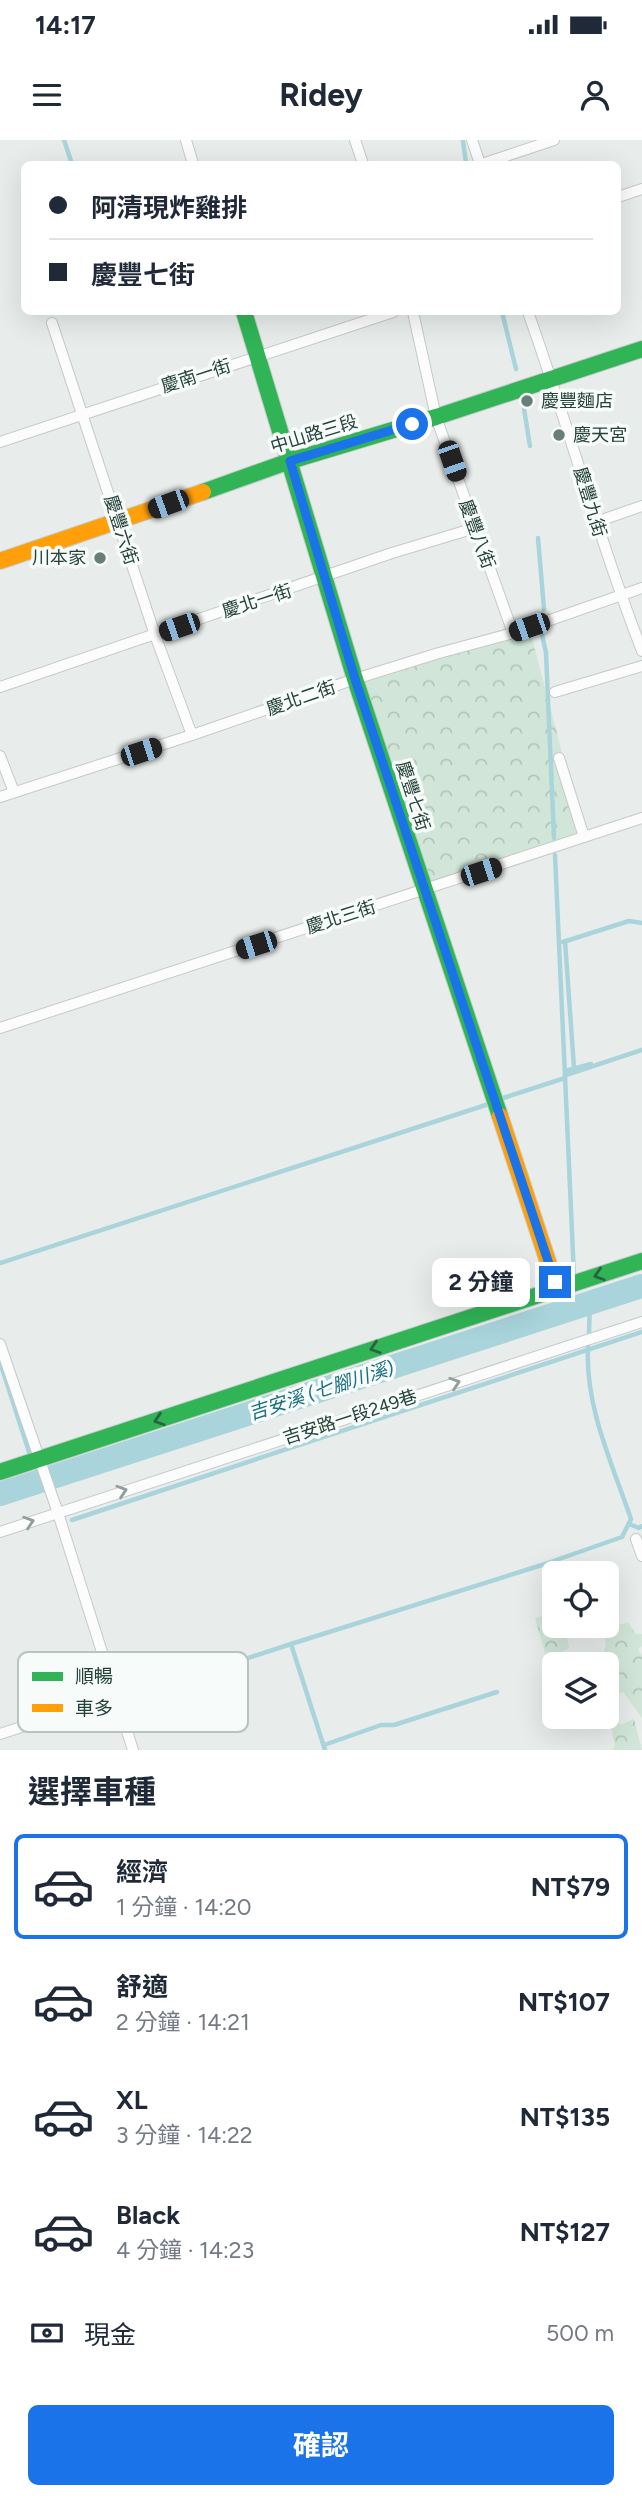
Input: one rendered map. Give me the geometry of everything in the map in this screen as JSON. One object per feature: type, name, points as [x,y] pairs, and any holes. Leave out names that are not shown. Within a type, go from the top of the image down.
[{"type":"street","points":[[186,140],[192,161]]},
{"type":"street","points":[[355,140],[362,161]]},
{"type":"street","points":[[472,140],[480,161]]},
{"type":"street","points":[[490,161],[554,140]]},
{"type":"street","points":[[621,196],[642,189]]},
{"type":"street","name":"慶豐七街","points":[[245,315],[355,679],[557,1289]]},
{"type":"street","name":"慶南一街","points":[[0,442],[385,315]]},
{"type":"street","name":"慶豐八街","points":[[414,315],[436,417],[513,633]]},
{"type":"street","name":"慶豐九街","points":[[529,315],[620,595],[642,651]]},
{"type":"street","name":"慶豐六街","points":[[52,323],[120,522],[155,635],[192,735]]},
{"type":"street","name":"中山路三段","points":[[0,561],[120,522],[290,461],[436,417],[642,349]]},
{"type":"street","points":[[596,522],[642,506]]},
{"type":"street","name":"慶北一街","points":[[0,687],[323,579],[392,553],[474,528]]},
{"type":"street","name":"慶北二街","points":[[0,797],[355,679],[513,633],[642,588]]},
{"type":"street","points":[[555,692],[642,666]]},
{"type":"street","points":[[0,756],[14,792]]},
{"type":"street","points":[[559,758],[584,837]]},
{"type":"street","name":"慶北三街","points":[[0,1028],[642,818]]},
{"type":"street","points":[[0,1472],[642,1261]]},
{"type":"street","name":"吉安路一段249巷","points":[[0,1532],[642,1322]]},
{"type":"street","points":[[0,1344],[58,1513],[101,1652]]},
{"type":"street","points":[[636,1539],[642,1556]]},
{"type":"street","points":[[0,1734],[18,1728]]},
{"type":"street","points":[[127,1732],[133,1750]]},
{"type":"green space","points":[[529,627],[583,832],[429,889],[361,683]]},
{"type":"green space","points":[[542,1616],[542,1638],[567,1638],[569,1648],[562,1652],[545,1652],[535,1618]]},
{"type":"green space","points":[[628,1622],[636,1634],[642,1634],[642,1646],[638,1649],[642,1655],[642,1718],[623,1692],[619,1693],[619,1652],[604,1652],[604,1638],[619,1638],[619,1625]]},
{"type":"green space","points":[[634,1719],[642,1750],[611,1750],[615,1747],[612,1729],[619,1729],[619,1721],[620,1725]]},
{"type":"waterway","points":[[64,140],[71,161]]},
{"type":"waterway","points":[[463,141],[466,161]]},
{"type":"waterway","points":[[503,315],[516,369]]},
{"type":"waterway","points":[[524,409],[530,446]]},
{"type":"waterway","points":[[538,538],[544,609]]},
{"type":"waterway","points":[[541,630],[546,653],[554,838]]},
{"type":"waterway","points":[[555,855],[574,1276]]},
{"type":"waterway","points":[[563,942],[629,921],[642,923]]},
{"type":"waterway","points":[[565,941],[574,1068]]},
{"type":"waterway","points":[[566,1075],[642,1050]]},
{"type":"waterway","points":[[565,1071],[591,1064]]},
{"type":"waterway","points":[[500,1099],[565,1078]]},
{"type":"waterway","points":[[0,1263],[492,1103]]},
{"type":"waterway","name":"吉安溪 (七腳川溪)","points":[[0,1494],[642,1286]]},
{"type":"waterway","points":[[575,1297],[577,1307]]},
{"type":"waterway","points":[[589,1332],[590,1303]]},
{"type":"waterway","points":[[72,1520],[642,1332]]},
{"type":"waterway","points":[[325,1750],[291,1644],[622,1537],[631,1519],[595,1413],[588,1369],[588,1347]]},
{"type":"waterway","points":[[0,1362],[30,1455]]},
{"type":"waterway","points":[[629,1524],[639,1528],[642,1526]]},
{"type":"waterway","points":[[248,1658],[291,1644]]},
{"type":"waterway","points":[[324,1745],[381,1725],[394,1725],[497,1692]]},
{"type":"traffic: fast","points":[[245,315],[355,679],[500,1116]]},
{"type":"traffic: fast","points":[[203,492],[290,461],[436,417],[642,349]]},
{"type":"traffic: fast","points":[[0,1472],[642,1261]]},
{"type":"traffic: slow","points":[[0,561],[203,492]]},
{"type":"traffic: slow","points":[[500,1116],[557,1289]]},
{"type":"place","name":"慶豐麵店","points":[[527,401]]},
{"type":"place","name":"慶天宮","points":[[559,435]]},
{"type":"place","name":"川本家","points":[[100,558]]},
{"type":"route","points":[[412,424],[290,461],[355,679],[555,1282]]}]
